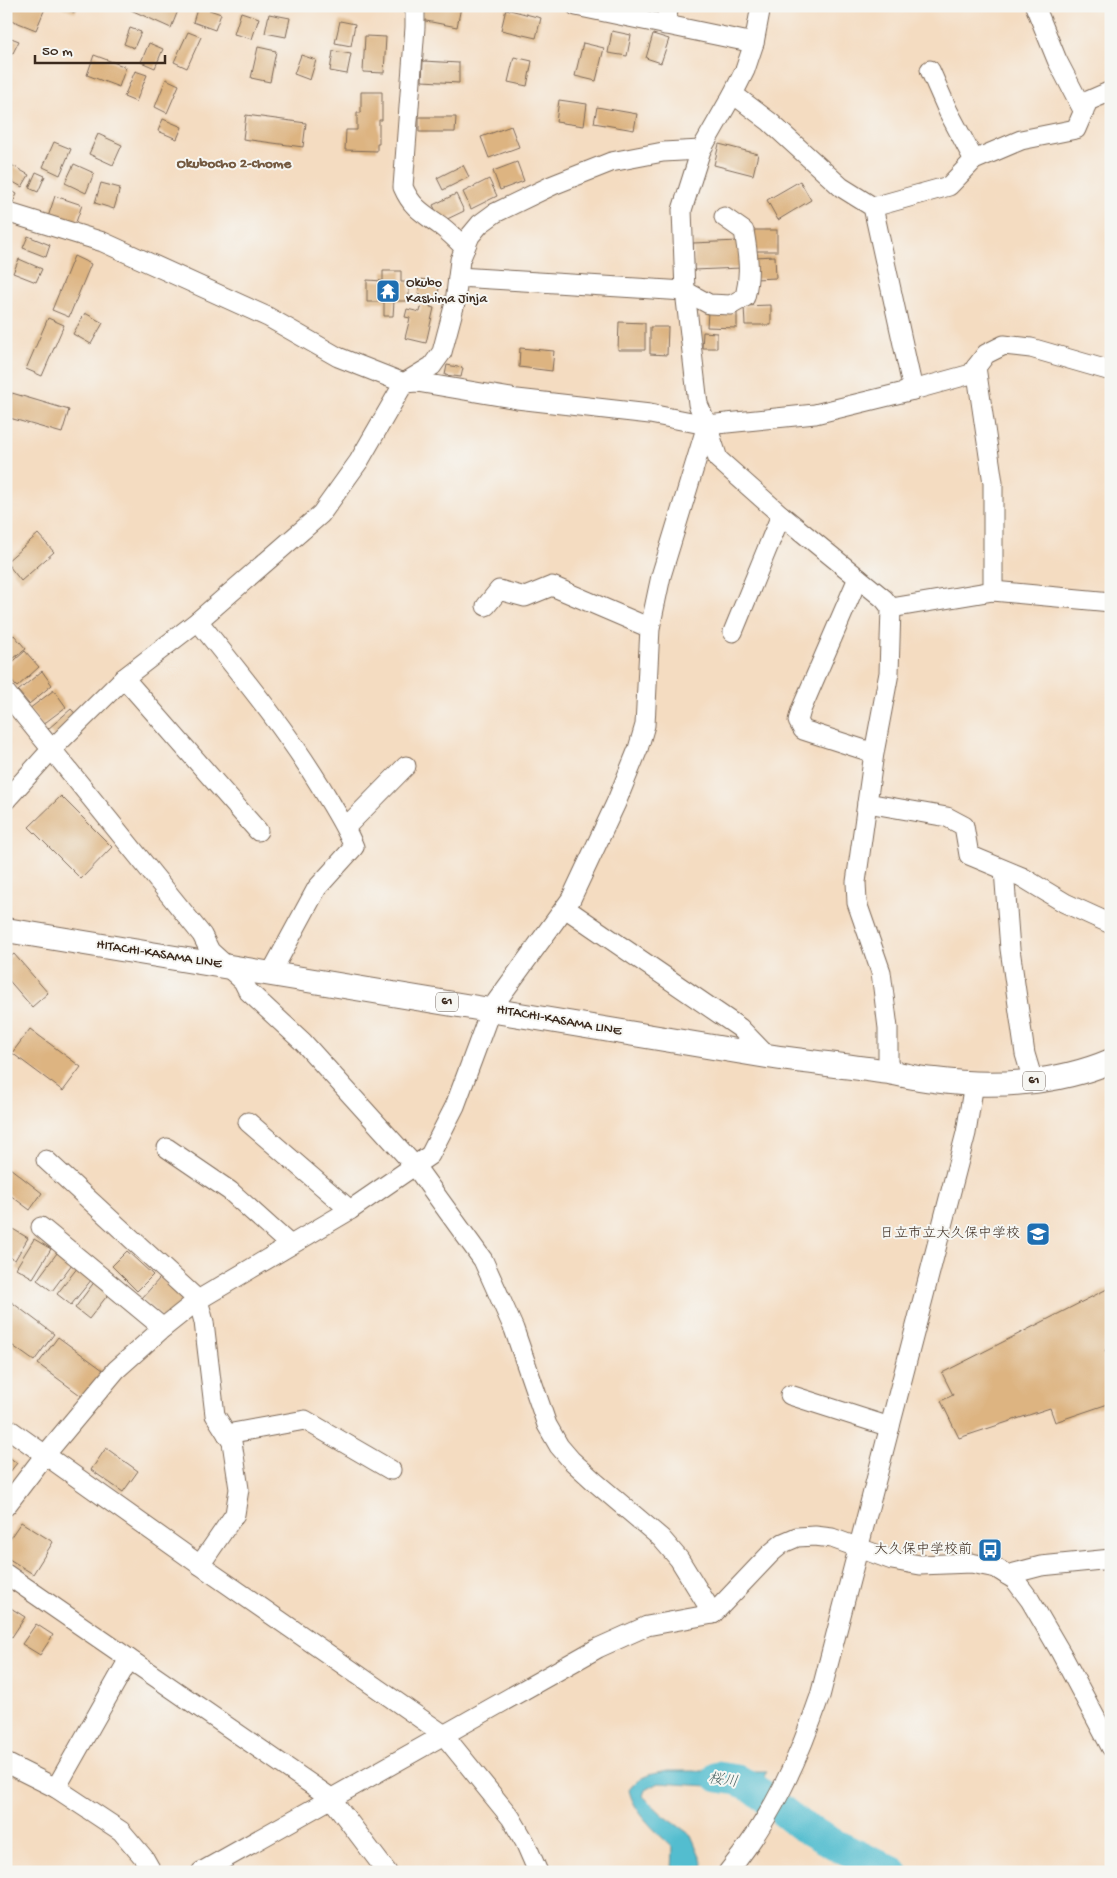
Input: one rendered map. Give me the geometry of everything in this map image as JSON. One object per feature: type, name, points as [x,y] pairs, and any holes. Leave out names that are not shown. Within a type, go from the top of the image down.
[{"type":"main road","name":"HITACHI-KASAMA LINE","points":[[6,930],[767,1056],[934,1080],[974,1083],[1033,1081],[1093,1068],[1111,1061]]},
{"type":"street","points":[[415,6],[403,187],[408,199],[420,212],[442,227],[465,248]]},
{"type":"street","points":[[576,6],[754,43]]},
{"type":"street","points":[[665,25],[668,6]]},
{"type":"street","points":[[761,6],[754,43],[745,70],[700,150],[682,210],[685,291],[698,404],[708,425],[718,459],[781,515],[884,599],[891,608],[889,673],[874,753],[856,882],[857,903],[881,972],[888,1028],[888,1072]]},
{"type":"street","points":[[1035,6],[1057,60],[1084,112]]},
{"type":"street","points":[[930,70],[948,111],[974,160]]},
{"type":"street","points":[[873,208],[949,186],[974,160],[1021,140],[1076,129],[1088,101],[1111,91]]},
{"type":"street","points":[[733,94],[770,122],[841,187],[873,208],[913,390]]},
{"type":"street","points":[[6,800],[51,750],[124,678],[198,621],[321,514],[359,461],[404,383],[432,366],[442,352],[455,303],[460,260],[470,236],[480,224],[495,213],[553,185],[611,162],[663,152],[700,150]]},
{"type":"street","points":[[6,212],[102,242],[268,317],[338,356],[404,383],[418,382],[517,399],[650,414],[708,425],[815,414],[913,390],[971,374],[986,354],[1004,345],[1031,348],[1111,371]]},
{"type":"street","points":[[458,277],[685,291],[709,304],[731,305],[745,296],[748,285],[749,259],[744,231],[724,217]]},
{"type":"street","points":[[455,303],[483,279]]},
{"type":"street","points":[[976,367],[993,483],[993,591]]},
{"type":"street","points":[[6,1506],[45,1455],[116,1370],[163,1328],[198,1300],[350,1210],[430,1155],[455,1106],[491,1009],[571,899],[612,811],[638,749],[645,725],[650,628],[661,576],[708,425]]},
{"type":"street","points":[[733,632],[781,515]]},
{"type":"street","points":[[858,578],[800,710],[798,721],[803,730],[874,753]]},
{"type":"street","points":[[486,606],[499,590],[525,597],[552,586],[650,628]]},
{"type":"street","points":[[891,608],[993,591],[1111,602]]},
{"type":"street","points":[[198,621],[267,706],[310,767],[346,827],[354,847],[317,888],[271,974]]},
{"type":"street","points":[[124,678],[258,831]]},
{"type":"street","points":[[6,693],[202,935],[210,951],[224,966],[243,981],[248,991],[303,1042],[415,1166],[483,1260],[514,1329],[548,1425],[559,1446],[595,1482],[661,1538],[679,1559],[713,1614]]},
{"type":"street","points":[[346,827],[406,766]]},
{"type":"street","points":[[867,802],[947,817],[964,826],[969,855],[1022,878],[1066,903],[1111,924]]},
{"type":"street","points":[[1004,870],[1012,959],[1025,1054],[1033,1081]]},
{"type":"street","points":[[565,908],[740,1028],[767,1056]]},
{"type":"street","points":[[728,1872],[745,1850],[788,1777],[806,1737],[820,1696],[966,1134],[974,1083]]},
{"type":"street","points":[[248,1122],[350,1210]]},
{"type":"street","points":[[167,1148],[230,1191],[290,1245]]},
{"type":"street","points":[[46,1160],[198,1300],[204,1322],[215,1415],[232,1442],[239,1489],[235,1514],[200,1565]]},
{"type":"street","points":[[41,1227],[163,1328]]},
{"type":"street","points":[[790,1395],[890,1427]]},
{"type":"street","points":[[227,1434],[305,1420],[391,1470]]},
{"type":"street","points":[[6,1427],[443,1734],[511,1818],[525,1842],[538,1872]]},
{"type":"street","points":[[201,1872],[598,1648],[648,1626],[713,1614],[771,1553],[783,1543],[797,1537],[815,1536],[832,1538],[892,1560],[920,1565],[971,1563],[996,1568],[1015,1580],[1030,1600],[1061,1653],[1111,1747]]},
{"type":"street","points":[[1007,1575],[1041,1566],[1111,1559]]},
{"type":"street","points":[[6,1574],[331,1798],[387,1872]]},
{"type":"street","points":[[56,1788],[129,1659]]},
{"type":"street","points":[[7,1766],[56,1788],[121,1831],[144,1858],[152,1872]]},
{"type":"water","points":[[668,1771],[767,1771],[754,1796],[743,1788],[658,1783],[645,1790],[643,1796],[663,1815],[691,1835],[703,1863],[702,1872],[672,1872],[673,1848],[647,1822],[636,1807],[629,1790],[642,1778],[651,1774]]},
{"type":"water","points":[[816,1825],[914,1872],[884,1872],[813,1839]]},
{"type":"building","points":[[6,6],[46,6],[36,30],[6,18]]},
{"type":"building","points":[[59,6],[78,6],[75,13]]},
{"type":"building","points":[[133,6],[175,6],[179,8],[171,28],[131,10]]},
{"type":"building","points":[[198,6],[221,14],[215,30],[193,22]]},
{"type":"building","points":[[424,6],[461,7],[457,27],[421,20]]},
{"type":"building","points":[[506,9],[541,18],[536,38],[501,30]]},
{"type":"building","points":[[241,12],[259,18],[252,39],[234,34]]},
{"type":"building","points":[[269,14],[290,18],[286,37],[265,33]]},
{"type":"building","points":[[340,21],[355,24],[351,46],[335,43]]},
{"type":"building","points":[[130,28],[141,32],[134,48],[124,44]]},
{"type":"building","points":[[612,31],[631,35],[627,56],[608,53]]},
{"type":"building","points":[[188,32],[201,37],[187,68],[174,62]]},
{"type":"building","points":[[653,34],[669,39],[661,63],[646,58]]},
{"type":"building","points":[[6,36],[19,41],[13,53],[6,50]]},
{"type":"building","points":[[365,36],[386,37],[384,73],[363,72]]},
{"type":"building","points":[[149,43],[163,49],[155,68],[141,62]]},
{"type":"building","points":[[583,43],[604,48],[596,81],[575,76]]},
{"type":"building","points":[[258,47],[276,51],[270,82],[251,78]]},
{"type":"building","points":[[333,51],[351,54],[347,74],[330,71]]},
{"type":"building","points":[[94,55],[126,67],[119,87],[87,75]]},
{"type":"building","points":[[301,55],[316,60],[310,80],[294,74]]},
{"type":"building","points":[[514,57],[532,61],[527,86],[508,82]]},
{"type":"building","points":[[423,61],[459,63],[459,83],[422,81]]},
{"type":"building","points":[[135,71],[147,75],[136,102],[124,97]]},
{"type":"building","points":[[166,79],[179,85],[167,113],[155,107]]},
{"type":"building","points":[[361,92],[382,92],[382,120],[379,120],[379,144],[377,144],[377,151],[345,150],[346,130],[357,130],[357,113],[361,113]]},
{"type":"building","points":[[559,100],[587,104],[584,126],[556,122]]},
{"type":"building","points":[[597,107],[637,114],[634,130],[594,123]]},
{"type":"building","points":[[246,115],[306,123],[303,147],[243,139]]},
{"type":"building","points":[[419,117],[456,117],[455,132],[419,132]]},
{"type":"building","points":[[163,119],[182,127],[177,139],[158,131]]},
{"type":"building","points":[[511,126],[519,147],[489,158],[481,137]]},
{"type":"building","points":[[98,134],[122,145],[113,165],[89,154]]},
{"type":"building","points":[[54,142],[71,149],[60,175],[43,167]]},
{"type":"building","points":[[719,144],[758,154],[753,175],[714,165]]},
{"type":"building","points":[[6,162],[29,175],[22,187],[6,178]]},
{"type":"building","points":[[517,162],[524,181],[500,190],[493,171]]},
{"type":"building","points":[[74,164],[94,173],[86,193],[65,183]]},
{"type":"building","points":[[463,165],[469,177],[443,190],[437,178]]},
{"type":"building","points":[[36,172],[45,176],[38,192],[29,188]]},
{"type":"building","points":[[489,179],[497,196],[471,209],[463,192]]},
{"type":"building","points":[[800,181],[811,200],[778,220],[767,200]]},
{"type":"building","points":[[101,183],[120,188],[114,209],[95,203]]},
{"type":"building","points":[[6,188],[17,194],[11,207],[6,204]]},
{"type":"building","points":[[456,194],[464,211],[441,222],[433,205]]},
{"type":"building","points":[[55,196],[82,205],[75,225],[48,217]]},
{"type":"building","points":[[754,230],[777,230],[777,251],[754,251]]},
{"type":"building","points":[[28,236],[50,245],[46,257],[23,248]]},
{"type":"building","points":[[739,241],[741,268],[694,270],[693,243]]},
{"type":"building","points":[[74,256],[91,264],[69,317],[52,310]]},
{"type":"building","points":[[775,256],[776,278],[755,279],[754,257]]},
{"type":"building","points":[[19,259],[42,269],[36,282],[13,273]]},
{"type":"building","name":"Okubo Kashima Jinja","points":[[383,271],[401,271],[401,282],[409,282],[409,301],[394,301],[393,316],[384,316],[384,302],[367,302],[367,280],[383,281]]},
{"type":"building","points":[[422,279],[440,284],[437,298],[433,297],[430,307],[434,308],[426,343],[405,338],[410,318],[405,317],[407,309],[420,312],[422,303],[419,303],[421,294],[418,293]]},
{"type":"building","points":[[771,305],[771,325],[745,325],[744,306]]},
{"type":"building","points":[[708,312],[737,313],[737,328],[707,327]]},
{"type":"building","points":[[85,313],[103,323],[91,344],[73,334]]},
{"type":"building","points":[[48,318],[64,325],[42,376],[26,369]]},
{"type":"building","points":[[619,322],[645,323],[645,350],[618,350]]},
{"type":"building","points":[[650,327],[668,327],[667,355],[650,354]]},
{"type":"building","points":[[703,332],[717,333],[717,348],[702,348]]},
{"type":"building","points":[[520,348],[554,351],[552,371],[519,367]]},
{"type":"building","points":[[447,365],[463,368],[461,377],[445,375]]},
{"type":"building","points":[[12,393],[69,410],[62,433],[6,417]]},
{"type":"building","points":[[38,534],[54,552],[21,581],[6,562]]},
{"type":"building","points":[[14,635],[26,649],[6,664],[6,641]]},
{"type":"building","points":[[25,651],[39,667],[17,687],[6,675],[6,668]]},
{"type":"building","points":[[42,671],[52,685],[29,704],[18,691]]},
{"type":"building","points":[[54,690],[66,707],[42,725],[29,709]]},
{"type":"building","points":[[71,709],[79,718],[55,738],[48,729]]},
{"type":"building","points":[[61,796],[112,847],[81,879],[29,827]]},
{"type":"building","points":[[14,954],[48,993],[32,1007],[6,977],[6,960]]},
{"type":"building","points":[[30,1029],[81,1067],[63,1091],[12,1053]]},
{"type":"building","points":[[10,1168],[42,1193],[30,1210],[6,1192],[6,1173]]},
{"type":"building","points":[[6,1225],[28,1238],[15,1260],[6,1255]]},
{"type":"building","points":[[34,1239],[51,1249],[33,1278],[16,1268]]},
{"type":"building","points":[[127,1251],[153,1275],[137,1291],[112,1266]]},
{"type":"building","points":[[57,1253],[72,1264],[52,1291],[37,1280]]},
{"type":"building","points":[[78,1267],[92,1279],[71,1305],[57,1294]]},
{"type":"building","points":[[160,1278],[186,1302],[167,1322],[142,1298]]},
{"type":"building","points":[[95,1281],[110,1292],[89,1319],[75,1308]]},
{"type":"building","points":[[1111,1287],[1111,1347],[1105,1350],[1111,1362],[1111,1403],[1055,1422],[1050,1408],[959,1438],[941,1401],[953,1395],[942,1373]]},
{"type":"building","points":[[6,1298],[54,1334],[34,1361],[6,1341]]},
{"type":"building","points":[[58,1337],[107,1373],[87,1400],[38,1364]]},
{"type":"building","points":[[106,1448],[138,1471],[123,1492],[91,1470]]},
{"type":"building","points":[[6,1455],[17,1463],[6,1477]]},
{"type":"building","points":[[21,1522],[53,1542],[33,1574],[6,1557],[6,1544]]},
{"type":"building","points":[[6,1605],[25,1617],[12,1637],[6,1633]]},
{"type":"building","points":[[36,1624],[53,1635],[40,1655],[22,1644]]},
{"type":"waterway","name":"桜川","points":[[718,1777],[737,1780],[754,1788],[800,1825],[836,1845],[893,1872]]},
{"type":"place","name":"Okubo Kashima Jinja","points":[[388,291]]},
{"type":"place","name":"日立市立大久保中学校","points":[[1038,1234]]},
{"type":"place","name":"大久保中学校前","points":[[990,1550]]},
{"type":"district","name":"Okubocho 2-chome","points":[[234,164]]}]
